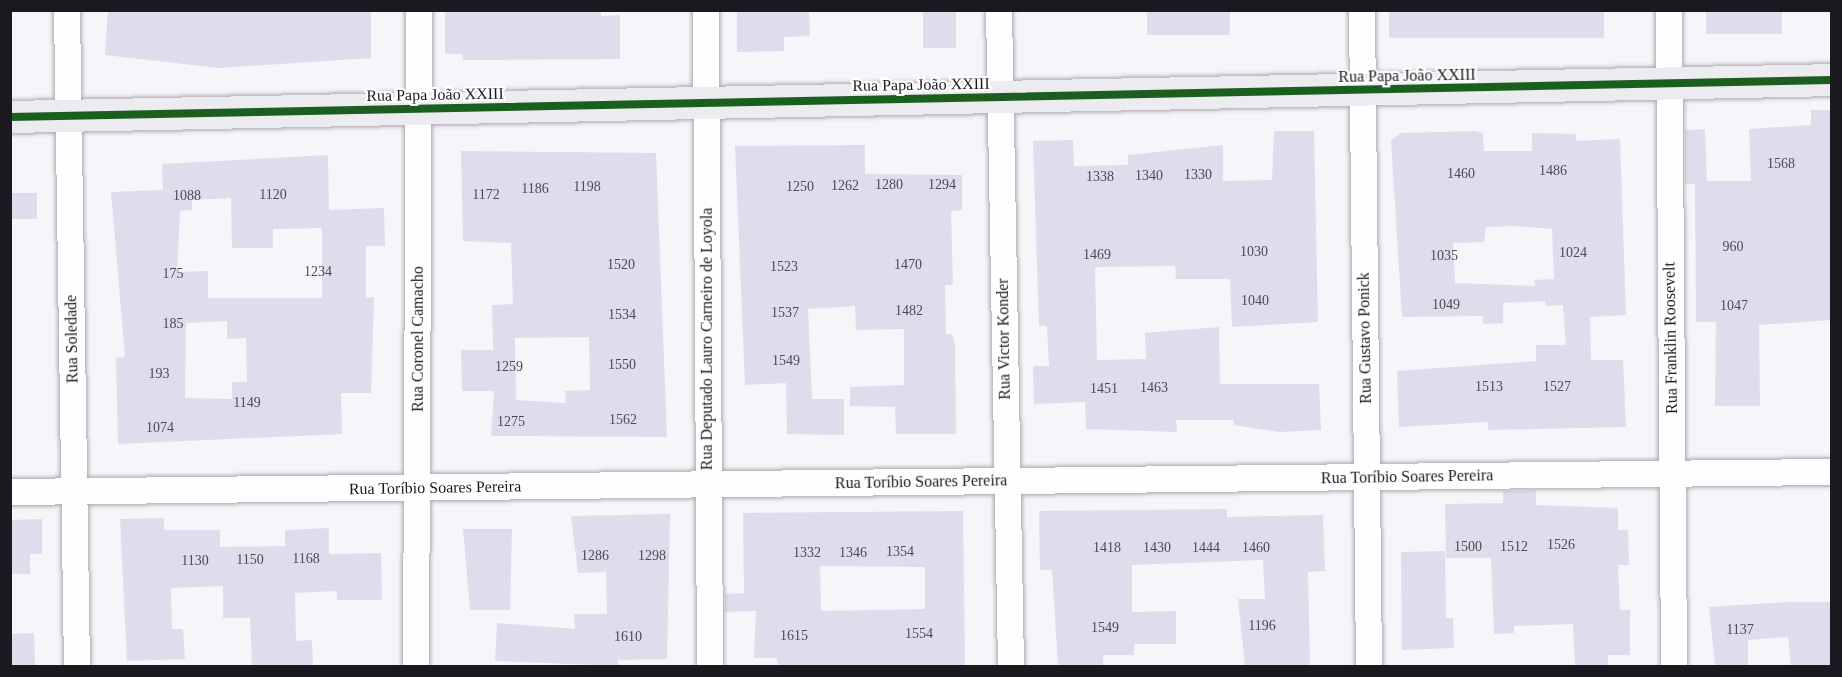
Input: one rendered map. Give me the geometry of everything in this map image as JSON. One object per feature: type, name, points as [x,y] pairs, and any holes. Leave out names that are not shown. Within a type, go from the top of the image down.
[{"type":"main road","name":"Rua Papa João XXIII","points":[[10,117],[1832,80]]},
{"type":"street","name":"Rua Soledade","points":[[67,10],[77,666]]},
{"type":"street","name":"Rua Coronel Camacho","points":[[416,666],[419,10]]},
{"type":"street","name":"Rua Deputado Lauro Carneiro de Loyola","points":[[706,10],[710,666]]},
{"type":"street","name":"Rua Victor Konder","points":[[999,10],[1011,666]]},
{"type":"street","name":"Rua Gustavo Ponick","points":[[1362,10],[1361,90],[1369,666]]},
{"type":"street","name":"Rua Franklin Roosevelt","points":[[1670,10],[1668,84],[1674,666]]},
{"type":"street","name":"Rua Toríbio Soares Pereira","points":[[10,492],[1832,472]]},
{"type":"building","points":[[108,10],[371,10],[371,58],[219,68],[105,55]]},
{"type":"building","points":[[445,10],[601,10],[601,16],[620,15],[620,59],[463,60],[462,54],[445,54]]},
{"type":"building","points":[[737,10],[809,10],[810,36],[784,37],[784,51],[737,52]]},
{"type":"building","points":[[923,10],[956,10],[956,48],[923,48]]},
{"type":"building","points":[[1147,10],[1230,10],[1230,35],[1147,35]]},
{"type":"building","points":[[1389,10],[1604,10],[1604,38],[1389,38]]},
{"type":"building","points":[[1706,10],[1782,10],[1782,34],[1706,34]]},
{"type":"building","points":[[1811,110],[1832,110],[1832,320],[1759,325],[1760,406],[1715,406],[1716,322],[1696,322],[1695,184],[1685,184],[1685,130],[1705,129],[1707,181],[1751,181],[1749,129],[1811,125]]},
{"type":"building","points":[[1274,131],[1314,131],[1318,322],[1232,327],[1230,279],[1176,279],[1175,266],[1095,267],[1097,360],[1146,359],[1145,333],[1219,327],[1220,384],[1319,384],[1321,430],[1279,432],[1234,425],[1234,420],[1176,420],[1177,432],[1086,429],[1085,402],[1034,404],[1033,366],[1049,366],[1047,326],[1039,326],[1033,141],[1073,140],[1074,166],[1128,165],[1128,155],[1223,145],[1223,181],[1272,180]]},
{"type":"building","points":[[1475,131],[1483,133],[1484,151],[1532,151],[1532,133],[1576,134],[1576,141],[1620,139],[1626,315],[1590,317],[1591,360],[1623,360],[1626,427],[1488,430],[1488,422],[1399,427],[1397,371],[1536,361],[1536,345],[1566,345],[1563,305],[1546,306],[1545,301],[1503,303],[1503,323],[1483,324],[1483,316],[1402,317],[1391,140],[1401,133]],"holes":[[[1513,226],[1552,229],[1554,279],[1534,280],[1535,286],[1455,283],[1453,243],[1484,242],[1486,227]]]},
{"type":"building","points":[[865,145],[865,174],[962,175],[962,210],[951,211],[953,285],[945,285],[946,334],[952,334],[955,345],[956,434],[896,434],[895,407],[850,406],[850,387],[904,385],[904,329],[856,330],[855,306],[808,309],[812,399],[844,399],[844,435],[787,434],[786,383],[745,385],[735,146]]},
{"type":"building","points":[[461,151],[656,153],[667,437],[491,436],[494,391],[462,391],[461,350],[493,350],[492,305],[513,304],[511,243],[463,241]],"holes":[[[589,337],[590,390],[565,391],[566,403],[516,400],[515,338]]]},
{"type":"building","points":[[328,155],[329,210],[384,208],[385,246],[366,246],[366,298],[374,297],[371,393],[341,393],[342,434],[118,444],[116,358],[125,357],[111,192],[163,190],[162,164]],"holes":[[[231,198],[232,248],[273,248],[273,229],[322,228],[322,298],[208,298],[208,271],[177,272],[180,211],[192,210],[192,200]],[[227,321],[227,339],[246,338],[247,382],[232,382],[232,399],[185,398],[186,323]]]},
{"type":"building","points":[[10,193],[37,193],[37,219],[10,219]]},
{"type":"building","points":[[1536,490],[1536,505],[1618,508],[1618,530],[1628,530],[1629,565],[1618,565],[1620,610],[1630,610],[1630,655],[1608,655],[1608,666],[1575,666],[1573,624],[1514,626],[1514,633],[1494,634],[1491,558],[1446,558],[1445,504],[1503,503],[1503,491]]},
{"type":"building","points":[[1227,509],[1227,517],[1323,515],[1325,571],[1308,572],[1310,666],[1245,666],[1238,599],[1265,599],[1263,560],[1132,565],[1132,612],[1176,611],[1176,644],[1134,644],[1134,655],[1103,655],[1103,666],[1058,666],[1052,570],[1040,570],[1039,511]]},
{"type":"building","points":[[963,511],[965,666],[778,666],[777,658],[754,658],[756,611],[725,612],[725,594],[744,593],[743,513]],"holes":[[[820,566],[925,567],[925,609],[821,611]]]},
{"type":"building","points":[[670,514],[667,659],[618,660],[618,666],[495,661],[497,623],[575,629],[574,614],[607,614],[606,572],[578,573],[571,516]]},
{"type":"building","points":[[164,518],[164,530],[220,530],[220,547],[285,546],[285,530],[329,528],[329,554],[381,553],[382,600],[337,600],[337,591],[295,593],[296,641],[312,640],[313,666],[252,666],[250,618],[223,618],[223,586],[171,588],[172,629],[183,629],[185,659],[127,661],[120,519]]},
{"type":"building","points":[[42,519],[42,554],[30,554],[30,574],[10,574],[10,520]]},
{"type":"building","points":[[463,529],[512,529],[510,610],[470,610]]},
{"type":"building","points":[[1445,551],[1446,618],[1453,618],[1454,648],[1402,650],[1401,552]]},
{"type":"building","points":[[1832,602],[1832,666],[1791,666],[1788,637],[1748,640],[1748,666],[1715,666],[1709,607]]},
{"type":"building","points":[[34,633],[35,666],[11,666],[10,634]]},
{"type":"cycle path","points":[[10,117],[1832,80]]}]
